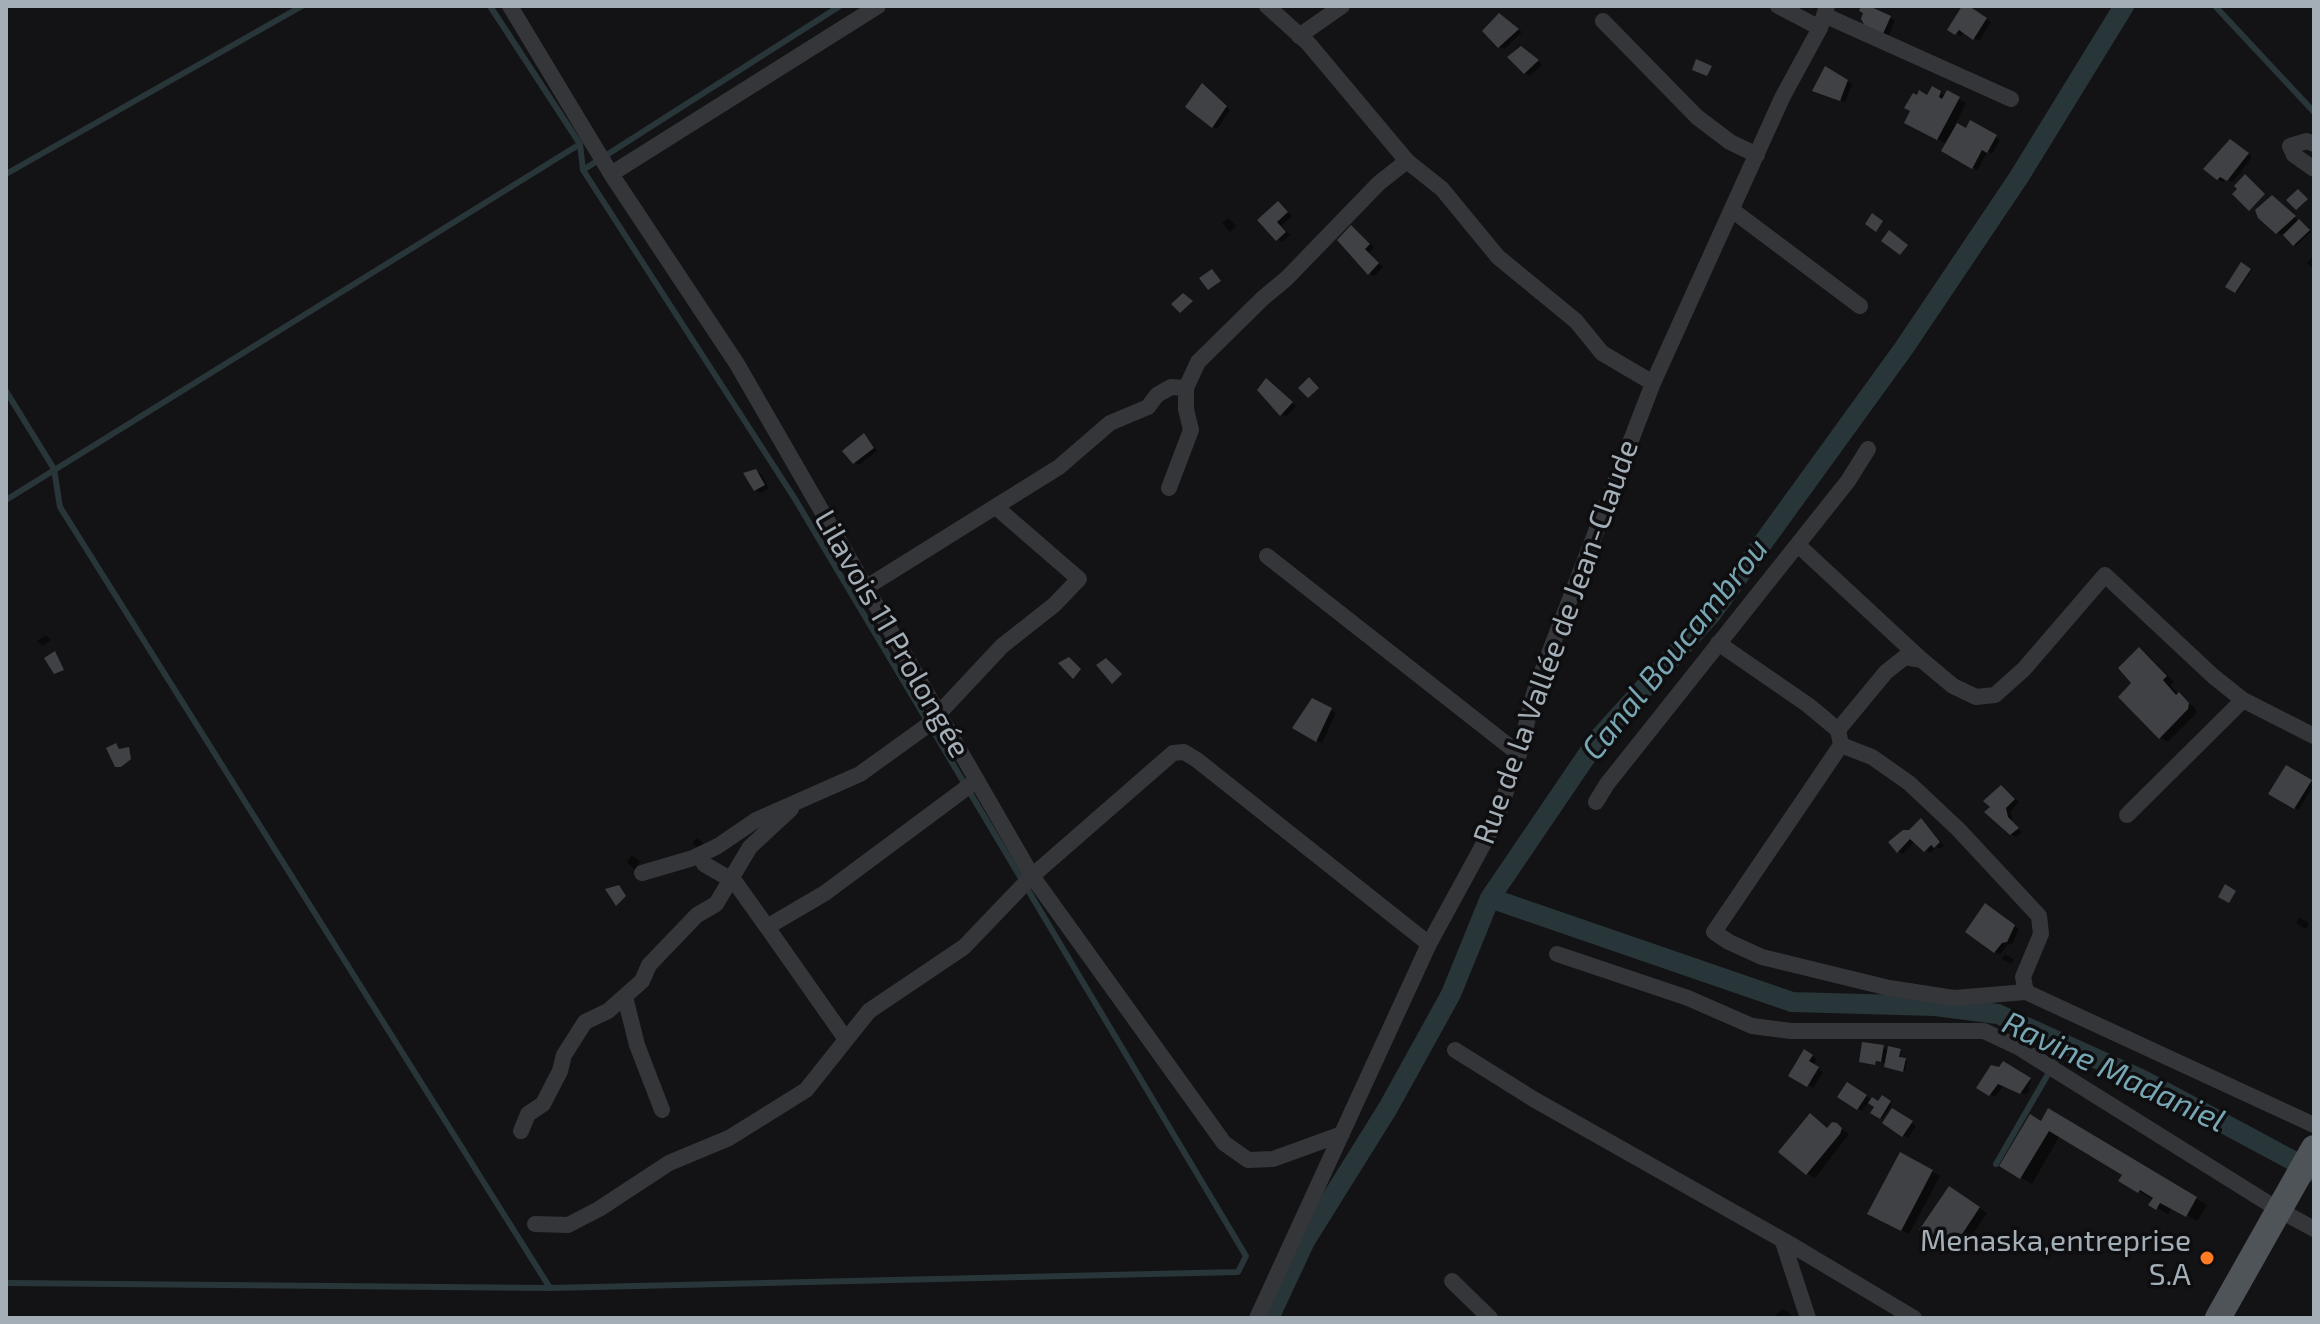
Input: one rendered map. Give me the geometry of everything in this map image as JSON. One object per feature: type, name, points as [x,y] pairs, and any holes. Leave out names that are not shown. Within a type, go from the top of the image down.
[{"type":"main road","points":[[2218,1318],[2314,1148]]},
{"type":"street","name":"Lilavois 11 Prolongée","points":[[510,6],[611,174],[737,364],[1032,876],[1224,1143],[1248,1160],[1273,1159],[1342,1134]]},
{"type":"street","points":[[611,174],[878,6]]},
{"type":"street","points":[[1267,6],[1337,76],[1407,161],[1442,189],[1498,257],[1576,321],[1602,353],[1653,383]]},
{"type":"street","points":[[1299,36],[1342,6]]},
{"type":"street","points":[[1778,6],[1824,16],[2011,99]]},
{"type":"street","name":"Rue de la Vallée de Jean-Claude","points":[[1257,1318],[1429,944],[1495,823],[1519,754],[1535,690],[1653,383],[1782,98],[1824,16]]},
{"type":"street","points":[[1603,21],[1697,117],[1730,142],[1757,155]]},
{"type":"street","points":[[2314,144],[2307,141],[2290,146],[2294,155],[2314,169]]},
{"type":"street","points":[[1169,488],[1191,430],[1186,409],[1186,388],[1198,362],[1286,279],[1371,191],[1407,161]]},
{"type":"street","points":[[1732,210],[1860,306]]},
{"type":"street","points":[[865,588],[1059,467],[1110,423],[1148,407],[1157,395],[1171,387],[1186,388]]},
{"type":"street","points":[[1596,802],[1607,784],[1848,481],[1868,449]]},
{"type":"street","points":[[642,873],[701,854],[756,820],[860,774],[928,725],[1002,646],[1054,605],[1079,579],[997,508]]},
{"type":"street","points":[[1798,545],[1922,660],[1953,686],[1976,697],[1995,695],[2024,669],[2105,575],[2243,700],[2314,736]]},
{"type":"street","points":[[1267,556],[1519,754]]},
{"type":"street","points":[[1718,643],[1808,705],[1839,737],[1909,783],[1958,829],[2039,916],[2041,934],[2023,977],[2026,992]]},
{"type":"street","points":[[1922,660],[1905,657],[1886,672],[1839,737],[1714,932],[1762,957],[1889,988],[1954,998],[2026,992],[2314,1125]]},
{"type":"street","points":[[2127,815],[2243,700]]},
{"type":"street","points":[[535,1224],[568,1225],[599,1209],[669,1163],[729,1138],[806,1090],[869,1011],[964,947],[1032,876],[1173,753],[1184,752],[1197,760],[1429,944]]},
{"type":"street","points":[[767,927],[825,893],[977,780]]},
{"type":"street","points":[[521,1131],[528,1114],[543,1104],[560,1071],[564,1055],[585,1022],[608,1011],[642,981],[649,965],[697,915],[716,904],[750,847],[801,799]]},
{"type":"street","points":[[701,854],[704,864],[731,880],[845,1038]]},
{"type":"street","points":[[1557,954],[1688,998],[1752,1026],[1791,1031],[1984,1031],[2018,1047],[2314,1229]]},
{"type":"street","points":[[625,997],[637,1045],[662,1110]]},
{"type":"street","points":[[1455,1050],[1535,1100],[1907,1316]]},
{"type":"street","points":[[1783,1242],[1808,1318]]},
{"type":"street","points":[[1452,1281],[1490,1318]]},
{"type":"building","points":[[1861,6],[1869,6],[1891,16],[1882,36],[1865,26],[1861,19],[1863,13],[1859,11]]},
{"type":"building","points":[[1962,6],[1969,6],[1987,18],[1973,40],[1959,30],[1955,35],[1947,30]]},
{"type":"building","points":[[1499,13],[1519,29],[1498,48],[1482,31]]},
{"type":"building","points":[[1521,46],[1539,60],[1524,74],[1507,57]]},
{"type":"building","points":[[1696,59],[1712,66],[1707,76],[1692,70]]},
{"type":"building","points":[[1825,66],[1848,80],[1840,101],[1812,91]]},
{"type":"building","points":[[1202,83],[1227,106],[1212,128],[1185,107]]},
{"type":"building","points":[[1932,86],[1941,91],[1939,97],[1942,99],[1947,90],[1960,97],[1937,140],[1904,123],[1910,111],[1904,108],[1913,93],[1917,95],[1919,90],[1927,95]]},
{"type":"building","points":[[1970,120],[1997,135],[1987,153],[1982,150],[1972,169],[1941,151],[1957,123],[1966,128]]},
{"type":"building","points":[[2230,139],[2249,153],[2227,181],[2220,177],[2217,180],[2203,169]]},
{"type":"building","points":[[2245,174],[2265,194],[2249,211],[2232,194],[2237,189],[2234,186]]},
{"type":"building","points":[[2298,189],[2308,199],[2296,210],[2286,200]]},
{"type":"building","points":[[2272,195],[2296,216],[2276,234],[2258,218],[2255,210]]},
{"type":"building","points":[[1278,201],[1288,212],[1277,222],[1286,232],[1276,241],[1257,220]]},
{"type":"building","points":[[1872,213],[1883,221],[1876,232],[1865,224]]},
{"type":"building","points":[[2299,219],[2310,230],[2293,246],[2283,235]]},
{"type":"building","points":[[1351,225],[1370,244],[1365,249],[1379,263],[1368,275],[1337,240]]},
{"type":"building","points":[[1889,230],[1908,245],[1900,255],[1881,241]]},
{"type":"building","points":[[2241,262],[2251,269],[2235,293],[2225,287]]},
{"type":"building","points":[[1212,269],[1221,281],[1208,290],[1199,278]]},
{"type":"building","points":[[1183,293],[1193,301],[1180,313],[1171,304]]},
{"type":"building","points":[[1309,377],[1319,388],[1308,398],[1298,388]]},
{"type":"building","points":[[1266,378],[1293,402],[1280,416],[1257,390]]},
{"type":"building","points":[[864,433],[874,448],[853,464],[842,451]]},
{"type":"building","points":[[756,469],[765,485],[754,491],[743,473]]},
{"type":"building","points":[[2139,647],[2167,676],[2163,680],[2176,695],[2179,692],[2189,703],[2188,709],[2159,739],[2118,697],[2131,683],[2118,668]]},
{"type":"building","points":[[55,651],[64,670],[54,674],[44,658]]},
{"type":"building","points":[[1069,657],[1081,669],[1073,679],[1058,663]]},
{"type":"building","points":[[1106,658],[1122,674],[1112,684],[1096,665]]},
{"type":"building","points":[[1312,698],[1332,708],[1316,742],[1292,728]]},
{"type":"building","points":[[116,743],[119,749],[129,747],[131,759],[121,767],[115,767],[106,748]]},
{"type":"building","points":[[2286,765],[2312,780],[2294,809],[2268,794]]},
{"type":"building","points":[[2001,785],[2015,799],[2006,808],[2008,817],[2019,828],[2010,835],[1984,812],[1990,807],[1983,801]]},
{"type":"building","points":[[1921,818],[1940,842],[1924,852],[1910,839],[1897,853],[1888,842],[1903,830],[1909,830]]},
{"type":"building","points":[[2225,884],[2236,891],[2229,903],[2218,897]]},
{"type":"building","points":[[619,885],[626,896],[616,906],[605,889]]},
{"type":"building","points":[[1985,903],[2015,925],[2007,942],[2002,943],[1994,953],[1965,932]]},
{"type":"building","points":[[1862,1042],[1884,1045],[1881,1062],[1876,1061],[1875,1065],[1859,1062]]},
{"type":"building","points":[[1888,1046],[1901,1049],[1899,1057],[1906,1058],[1903,1072],[1884,1067]]},
{"type":"building","points":[[1804,1049],[1813,1055],[1809,1061],[1819,1067],[1807,1087],[1788,1076]]},
{"type":"building","points":[[2003,1061],[2031,1078],[2020,1094],[1998,1084],[1989,1096],[1976,1088],[1991,1065],[1999,1067]]},
{"type":"building","points":[[1847,1082],[1867,1095],[1857,1110],[1837,1097]]},
{"type":"building","points":[[1882,1095],[1891,1101],[1880,1119],[1870,1113],[1874,1107],[1868,1103],[1872,1097],[1878,1101]]},
{"type":"building","points":[[1892,1108],[1913,1121],[1902,1137],[1882,1123]]},
{"type":"building","points":[[2048,1108],[2197,1197],[2186,1217],[2160,1203],[2156,1210],[2148,1205],[2153,1198],[2118,1181],[2122,1175],[2049,1131],[2020,1179],[1999,1166],[2030,1114],[2041,1121]]},
{"type":"building","points":[[1810,1113],[1827,1128],[1832,1122],[1842,1128],[1806,1175],[1778,1152]]},
{"type":"building","points":[[1900,1152],[1933,1170],[1901,1231],[1867,1214]]},
{"type":"building","points":[[1949,1186],[1980,1207],[1951,1251],[1919,1230]]},
{"type":"waterway","points":[[6,174],[302,6]]},
{"type":"waterway","points":[[6,1283],[550,1288],[1238,1272],[1246,1256],[795,499],[583,170],[580,144],[490,6]]},
{"type":"waterway","points":[[583,170],[840,6]]},
{"type":"waterway","name":"Canal Boucambrou","points":[[1269,1318],[1305,1241],[1388,1108],[1451,994],[1490,898],[1598,739],[1712,613],[1904,348],[2019,177],[2124,6]]},
{"type":"waterway","name":"Ravine Madaniel","points":[[2215,6],[2314,112]]},
{"type":"waterway","points":[[6,500],[580,144]]},
{"type":"waterway","points":[[6,391],[54,469],[60,507],[550,1288]]},
{"type":"waterway","name":"Ravine Madaniel","points":[[1490,898],[1792,1002],[1935,1006],[1998,1014],[2141,1079],[2314,1172]]},
{"type":"waterway","points":[[1996,1164],[2066,1043]]},
{"type":"place","name":"Menaska,entreprise S.A","points":[[2207,1258]]}]
